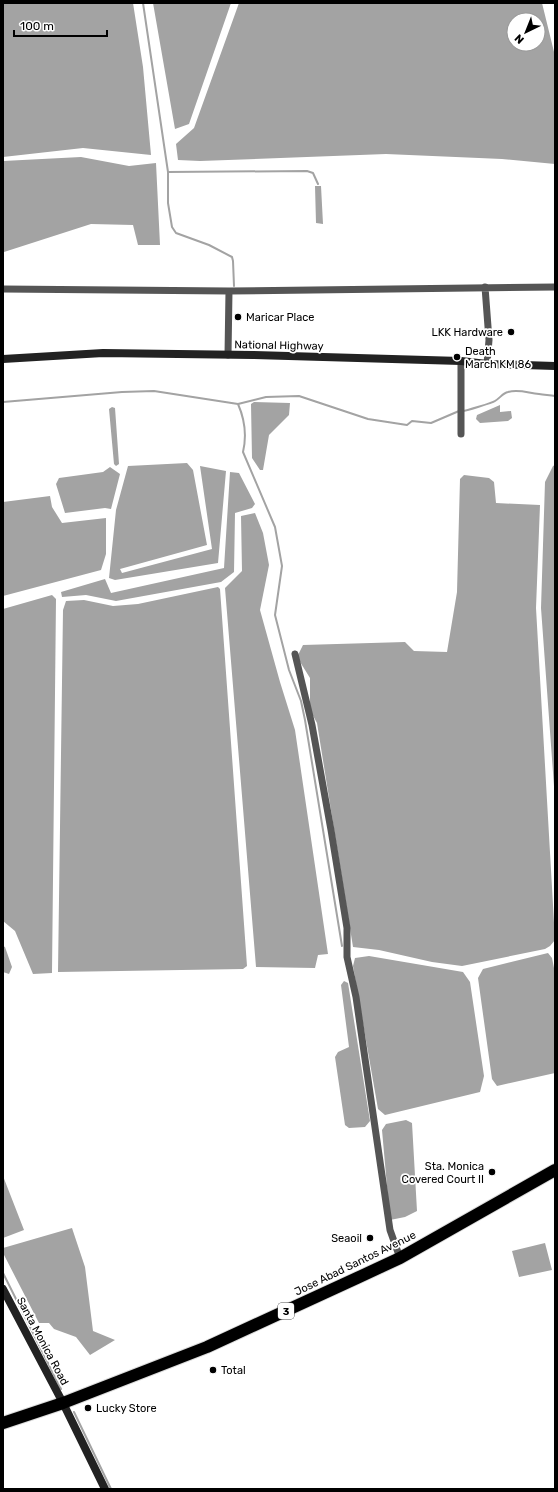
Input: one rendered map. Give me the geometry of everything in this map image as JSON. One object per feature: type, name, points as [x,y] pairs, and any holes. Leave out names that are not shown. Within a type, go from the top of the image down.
[{"type":"highway","name":"Jose Abad Santos Avenue","points":[[3,1423],[63,1403],[207,1347],[400,1258],[555,1170]]},
{"type":"main road","name":"National Highway","points":[[3,360],[103,353],[461,361],[488,364],[555,366]]},
{"type":"main road","name":"Santa Monica Road","points":[[3,1289],[63,1403],[105,1489]]},
{"type":"street","points":[[3,289],[229,291],[555,287]]},
{"type":"street","points":[[485,288],[489,340],[488,364]]},
{"type":"street","points":[[228,355],[229,291]]},
{"type":"street","points":[[461,361],[461,434]]},
{"type":"street","points":[[295,654],[312,725],[347,928],[347,956],[356,997],[390,1230],[400,1258]]},
{"type":"shaded area","points":[[3,3],[133,3],[143,67],[151,155],[83,148],[3,157]]},
{"type":"shaded area","points":[[153,3],[231,3],[189,124],[175,129]]},
{"type":"shaded area","points":[[239,3],[542,3],[544,12],[506,12],[506,52],[546,52],[546,19],[555,56],[555,164],[502,159],[386,154],[200,161],[178,160],[176,144],[194,128]]},
{"type":"shaded area","points":[[81,157],[129,166],[156,163],[160,245],[138,245],[133,225],[91,224],[4,252],[3,161]]},
{"type":"shaded area","points":[[315,186],[321,186],[323,224],[316,223]]},
{"type":"shaded area","points":[[254,402],[290,403],[289,415],[269,435],[263,470],[260,470],[252,458],[251,404]]},
{"type":"shaded area","points":[[500,405],[500,412],[511,411],[512,418],[508,421],[480,423],[476,419],[477,415]]},
{"type":"shaded area","points":[[112,407],[115,408],[119,464],[116,466],[114,464],[109,409]]},
{"type":"shaded area","points":[[187,463],[193,470],[207,545],[120,569],[122,573],[212,549],[200,466],[226,471],[218,563],[115,580],[109,578],[116,510],[128,466]]},
{"type":"shaded area","points":[[555,465],[555,800],[541,608],[545,482],[553,466]]},
{"type":"shaded area","points":[[110,467],[120,474],[111,509],[105,508],[65,513],[56,484],[59,478],[103,472]]},
{"type":"shaded area","points":[[230,472],[239,473],[255,504],[252,508],[235,513],[234,572],[221,582],[116,601],[86,595],[62,597],[61,592],[105,579],[111,593],[224,568]]},
{"type":"shaded area","points":[[464,475],[489,478],[494,482],[496,503],[540,505],[536,608],[555,940],[545,949],[462,966],[432,962],[379,950],[353,947],[317,723],[310,710],[310,678],[297,657],[303,645],[405,642],[414,651],[447,652],[457,592],[460,479]]},
{"type":"shaded area","points":[[50,496],[52,507],[62,523],[106,518],[106,554],[101,570],[3,596],[3,502]]},
{"type":"shaded area","points":[[255,513],[263,533],[269,565],[260,610],[295,730],[328,954],[318,955],[315,968],[256,967],[225,588],[242,571],[241,516]]},
{"type":"shaded area","points":[[218,587],[220,589],[247,966],[243,969],[58,972],[63,610],[66,601],[84,600],[113,606],[138,604]]},
{"type":"shaded area","points":[[52,595],[56,599],[52,973],[33,974],[15,931],[3,921],[3,609]]},
{"type":"shaded area","points":[[3,946],[5,947],[12,967],[9,974],[3,972]]},
{"type":"shaded area","points":[[548,953],[552,958],[555,973],[555,1073],[497,1086],[492,1079],[478,978],[483,969]]},
{"type":"shaded area","points":[[369,956],[463,972],[470,982],[484,1076],[480,1092],[385,1115],[378,1109],[353,966],[355,958]]},
{"type":"shaded area","points":[[344,981],[348,983],[370,1121],[365,1127],[349,1128],[345,1125],[335,1057],[338,1052],[349,1047],[341,985]]},
{"type":"shaded area","points":[[406,1120],[412,1123],[417,1211],[405,1217],[390,1220],[382,1130],[386,1124]]},
{"type":"shaded area","points":[[3,1176],[24,1230],[3,1238]]},
{"type":"shaded area","points":[[72,1228],[85,1267],[93,1331],[115,1340],[90,1355],[76,1337],[54,1329],[49,1323],[39,1323],[3,1253],[3,1248]]},
{"type":"shaded area","points":[[545,1243],[552,1270],[519,1277],[512,1251]]},
{"type":"waterway","points":[[143,3],[168,172],[168,203],[172,227],[176,233],[209,245],[232,257],[234,286]]},
{"type":"waterway","points":[[168,172],[307,171],[313,173],[318,184]]},
{"type":"waterway","points":[[3,402],[122,392],[154,391],[238,404],[266,397],[299,396],[368,419],[407,425],[412,421],[431,423],[459,411]]},
{"type":"waterway","points":[[463,411],[493,402],[505,393],[512,391],[555,396]]},
{"type":"waterway","points":[[238,404],[245,428],[243,452],[275,527],[282,566],[275,615],[289,670],[301,701],[305,720],[342,946]]},
{"type":"waterway","points":[[3,1273],[61,1389]]},
{"type":"waterway","points":[[74,1412],[111,1489]]},
{"type":"place","name":"Maricar Place","points":[[238,317]]},
{"type":"place","name":"LKK Hardware","points":[[511,332]]},
{"type":"place","name":"Death March KM 86","points":[[457,357]]},
{"type":"place","name":"Sta. Monica Covered Court II","points":[[492,1172]]},
{"type":"place","name":"Seaoil","points":[[370,1238]]},
{"type":"place","name":"Total","points":[[213,1370]]},
{"type":"place","name":"Lucky Store","points":[[88,1408]]}]
